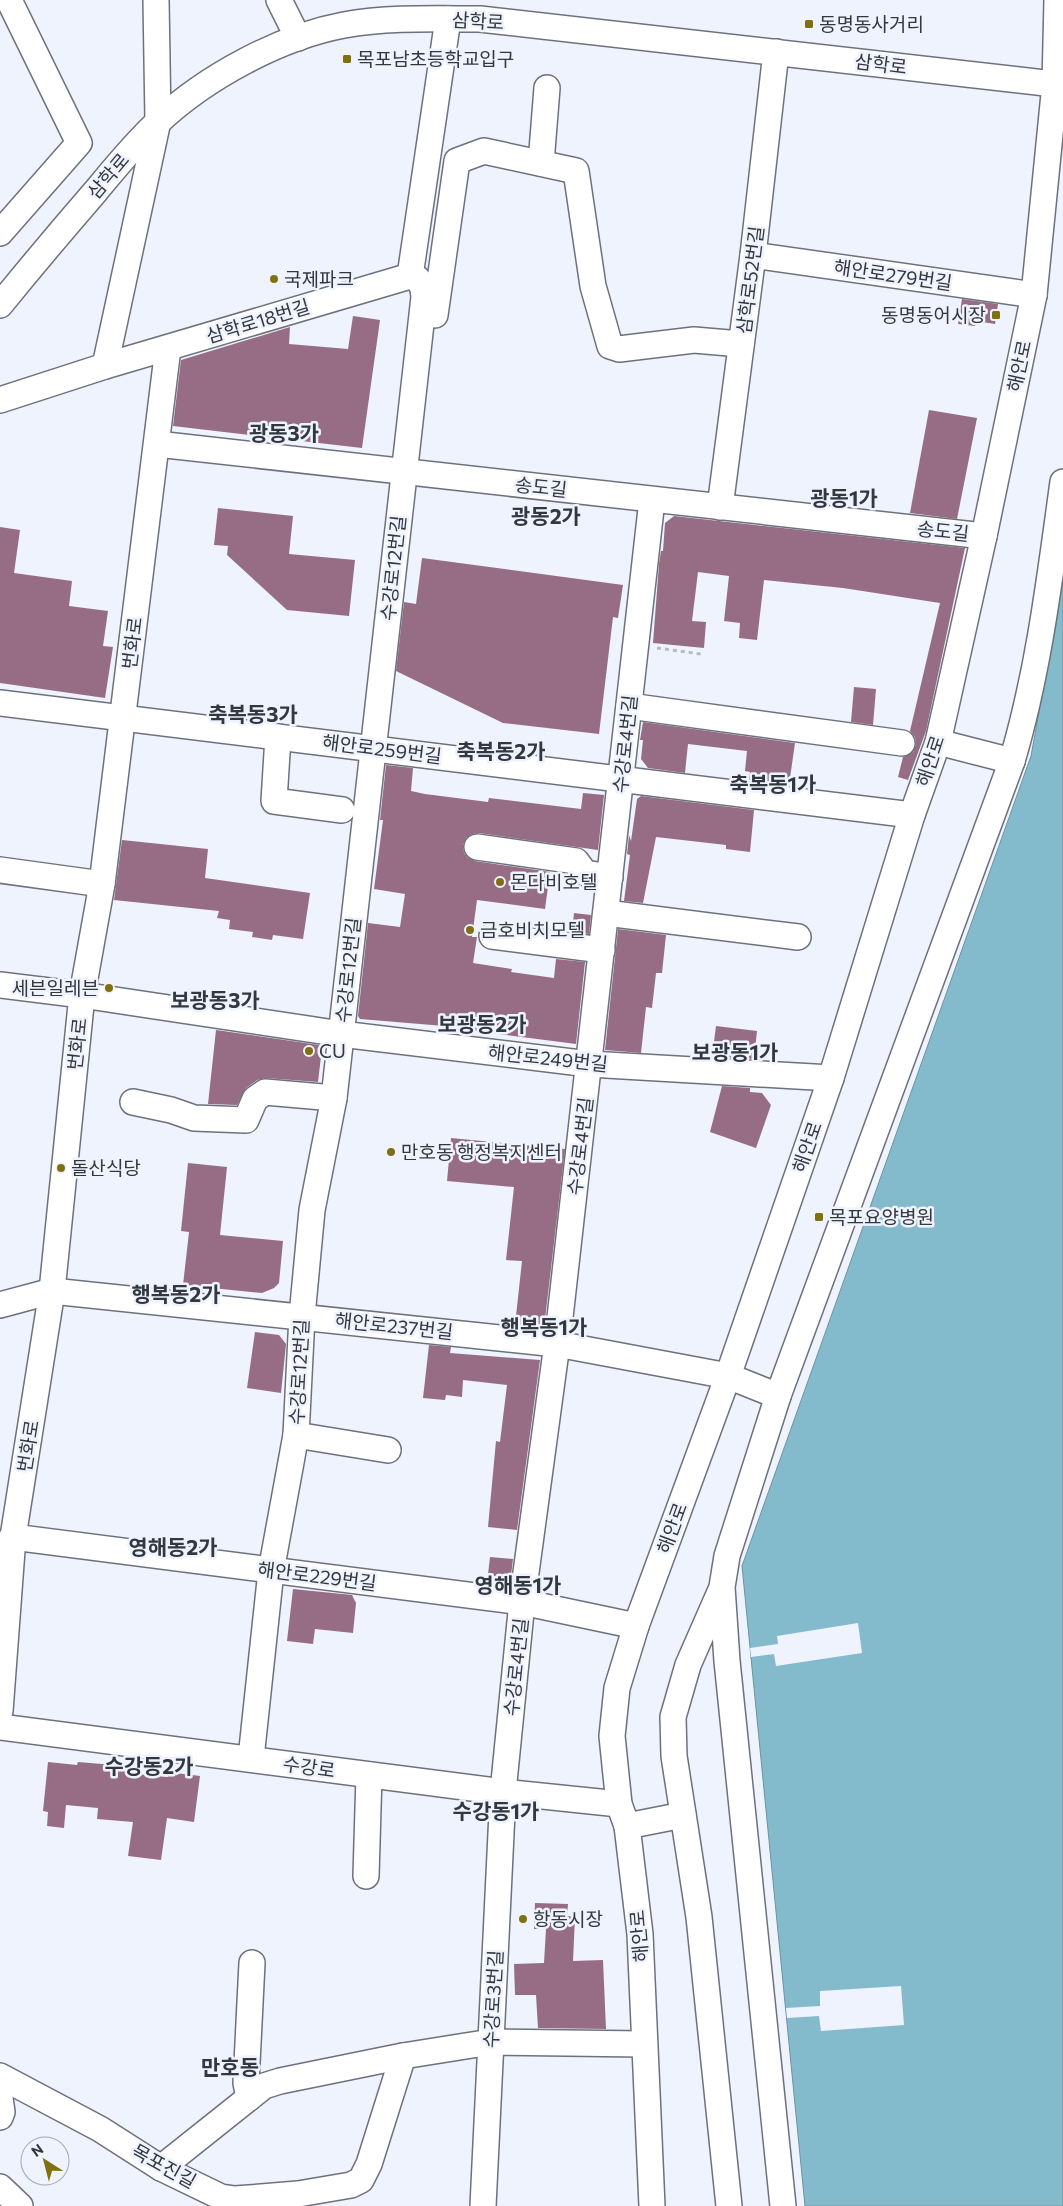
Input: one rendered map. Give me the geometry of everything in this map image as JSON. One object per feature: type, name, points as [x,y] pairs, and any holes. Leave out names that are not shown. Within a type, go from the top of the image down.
[{"type":"street","points":[[0,233],[79,143],[9,0]]},
{"type":"street","points":[[105,366],[158,121],[156,0]]},
{"type":"street","points":[[278,0],[298,38]]},
{"type":"street","points":[[383,20],[401,0]]},
{"type":"street","name":"해안로","points":[[652,2206],[640,1934],[612,1736],[617,1688],[636,1626],[728,1376],[831,1078],[912,815],[938,742],[984,536],[1034,295],[1059,84],[1057,0]]},
{"type":"street","name":"삼학로","points":[[0,305],[129,151],[158,121],[192,95],[264,52],[298,38],[343,25],[383,20],[448,19],[474,9],[776,52],[1059,84]]},
{"type":"street","points":[[410,276],[448,19]]},
{"type":"street","name":"삼학로52번길","points":[[720,507],[753,255],[776,52]]},
{"type":"street","points":[[541,163],[547,88]]},
{"type":"street","points":[[417,358],[430,354],[457,161],[484,151],[576,171],[593,286],[610,346],[619,349],[694,340],[741,344]]},
{"type":"street","name":"해안로279번길","points":[[753,255],[1034,295]]},
{"type":"street","name":"삼학로18번길","points":[[0,400],[105,366],[410,276]]},
{"type":"street","name":"수강로12번길","points":[[251,1758],[270,1571],[296,1435],[302,1316],[312,1210],[334,1098],[424,297],[423,288],[418,279],[410,276]]},
{"type":"street","name":"번화로","points":[[0,1711],[7,1543],[52,1291],[82,995],[102,884],[168,348]]},
{"type":"street","name":"송도길","points":[[157,444],[984,536]]},
{"type":"street","points":[[783,2206],[727,1661],[722,1587],[727,1556],[778,1396],[1012,761],[1022,727],[1042,632],[1063,482]]},
{"type":"street","name":"수강로4번길","points":[[503,1792],[522,1602],[557,1344],[652,500]]},
{"type":"street","name":"해안로259번길","points":[[0,703],[912,815]]},
{"type":"street","points":[[629,706],[902,742]]},
{"type":"street","points":[[278,737],[274,801],[342,810]]},
{"type":"street","points":[[938,742],[1012,761]]},
{"type":"street","points":[[477,847],[576,861],[585,873],[610,877]]},
{"type":"street","points":[[0,870],[102,884]]},
{"type":"street","points":[[606,913],[798,937]]},
{"type":"street","points":[[492,936],[602,950]]},
{"type":"street","name":"해안로249번길","points":[[0,985],[82,995],[341,1034],[589,1064],[831,1078]]},
{"type":"street","points":[[133,1102],[170,1110],[194,1118],[246,1120],[255,1099],[265,1092],[334,1098]]},
{"type":"street","name":"해안로237번길","points":[[0,1305],[52,1291],[557,1344],[728,1376],[778,1396]]},
{"type":"street","points":[[296,1435],[388,1450]]},
{"type":"street","name":"해안로229번길","points":[[7,1543],[270,1571],[522,1602],[636,1626]]},
{"type":"street","points":[[722,1587],[688,1665],[673,1717],[674,1756],[699,1916],[729,2206]]},
{"type":"street","name":"수강로","points":[[0,1728],[251,1758],[503,1792],[623,1815],[683,1815]]},
{"type":"street","points":[[366,1876],[369,1775]]},
{"type":"street","name":"수강로3번길","points":[[483,2206],[503,1792]]},
{"type":"street","points":[[249,2098],[246,2083],[252,1963]]},
{"type":"street","points":[[161,2168],[264,2086],[280,2081],[403,2056],[491,2042],[644,2044]]},
{"type":"street","name":"목포진길","points":[[0,2076],[100,2129],[161,2168],[222,2197],[235,2199],[298,2194],[350,2185],[361,2180],[369,2164],[403,2056]]},
{"type":"street","points":[[0,2098],[2,2112],[0,2117]]},
{"type":"street","points":[[0,2187],[20,2206]]},
{"type":"path","points":[[636,645],[701,654]]},
{"type":"water","points":[[1063,579],[1063,2206],[805,2206],[742,1566],[1031,756]]},
{"type":"pier","points":[[858,1623],[862,1653],[776,1666],[774,1654],[751,1657],[750,1648],[778,1644],[777,1636]]},
{"type":"pier","points":[[901,1986],[904,2025],[821,2031],[819,2016],[787,2018],[786,2008],[820,2006],[820,1991]]},
{"type":"building","points":[[962,299],[998,304],[995,324],[976,321],[975,326],[958,324]]},
{"type":"building","points":[[353,316],[380,320],[362,448],[173,426],[181,360],[290,327],[289,344],[348,349]]},
{"type":"building","points":[[929,410],[977,418],[957,519],[910,513]]},
{"type":"building","points":[[218,508],[293,516],[289,554],[355,560],[349,616],[287,610],[227,555],[228,546],[214,545]]},
{"type":"building","points":[[674,516],[965,548],[926,731],[908,780],[898,777],[903,757],[913,752],[916,745],[915,737],[910,731],[940,603],[843,588],[764,580],[757,640],[739,638],[740,623],[724,621],[729,576],[698,572],[692,621],[706,622],[704,648],[653,643],[659,564],[661,551],[663,551],[665,523]]},
{"type":"building","points":[[0,527],[20,530],[14,573],[72,581],[69,606],[108,611],[103,646],[113,647],[105,698],[0,683]]},
{"type":"building","points":[[422,558],[623,585],[618,618],[613,617],[599,734],[503,723],[396,671],[404,602],[416,604]]},
{"type":"building","points":[[854,687],[876,689],[873,725],[851,722]]},
{"type":"building","points":[[643,722],[795,743],[789,785],[749,780],[750,772],[745,771],[747,751],[688,744],[685,773],[648,768],[641,759],[643,740],[640,740]]},
{"type":"building","points":[[386,765],[413,768],[411,791],[425,794],[488,802],[489,798],[581,809],[583,793],[604,795],[598,850],[479,833],[472,834],[466,838],[463,845],[464,853],[468,858],[475,861],[550,872],[545,909],[477,900],[472,937],[477,937],[473,963],[512,969],[511,972],[554,978],[556,959],[585,962],[576,1044],[468,1030],[468,1028],[360,1019],[358,1016],[368,923],[400,927],[405,894],[374,889],[383,820],[380,820]]},
{"type":"building","points":[[641,796],[754,810],[750,852],[726,849],[726,845],[656,837],[643,903],[624,901],[630,855],[627,854],[629,835],[631,841],[637,799]]},
{"type":"building","points":[[122,840],[208,849],[205,878],[310,893],[303,939],[273,935],[272,940],[252,937],[253,932],[229,929],[230,920],[217,918],[219,911],[114,900]]},
{"type":"building","points":[[574,913],[591,915],[589,934],[572,932]]},
{"type":"building","points":[[618,929],[666,935],[662,973],[656,973],[652,1008],[646,1007],[641,1053],[605,1050]]},
{"type":"building","points":[[716,1026],[757,1031],[754,1059],[712,1057]]},
{"type":"building","points":[[216,1030],[319,1045],[322,1048],[318,1082],[266,1078],[257,1080],[246,1088],[237,1105],[208,1104]]},
{"type":"building","points":[[722,1086],[750,1088],[750,1092],[762,1093],[771,1105],[756,1148],[710,1132]]},
{"type":"building","points":[[451,1138],[565,1149],[544,1328],[515,1325],[522,1261],[506,1260],[514,1187],[447,1181]]},
{"type":"building","points":[[188,1163],[227,1167],[220,1235],[283,1241],[279,1283],[274,1288],[262,1293],[183,1285],[189,1232],[181,1231]]},
{"type":"building","points":[[255,1332],[279,1335],[286,1344],[281,1393],[247,1388]]},
{"type":"building","points":[[429,1345],[451,1347],[450,1353],[540,1360],[517,1530],[488,1527],[496,1441],[500,1442],[507,1385],[463,1380],[462,1397],[446,1395],[445,1400],[423,1398]]},
{"type":"building","points":[[490,1557],[513,1559],[510,1584],[508,1586],[487,1583]]},
{"type":"building","points":[[293,1589],[352,1595],[356,1603],[353,1633],[315,1629],[313,1644],[287,1641]]},
{"type":"building","points":[[48,1762],[77,1765],[78,1762],[126,1766],[125,1773],[168,1777],[168,1772],[200,1776],[194,1822],[167,1818],[161,1860],[128,1856],[133,1822],[97,1819],[98,1808],[66,1805],[64,1828],[47,1826],[48,1812],[43,1811]]},
{"type":"building","points":[[535,1903],[568,1904],[567,1916],[575,1917],[573,1961],[603,1960],[606,2029],[538,2028],[536,1995],[515,1995],[514,1964],[544,1963],[546,1929],[534,1929]]},
{"type":"place","name":"동명동사거리","points":[[809,24]]},
{"type":"place","name":"목포남초등학교입구","points":[[347,59]]},
{"type":"place","name":"국제파크","points":[[274,279]]},
{"type":"place","name":"동명동어시장","points":[[996,315]]},
{"type":"place","name":"몬다비호텔","points":[[500,882]]},
{"type":"place","name":"금호비치모텔","points":[[470,930]]},
{"type":"place","name":"세븐일레븐","points":[[109,988]]},
{"type":"place","name":"CU","points":[[309,1051]]},
{"type":"place","name":"만호동 행정복지센터","points":[[391,1152]]},
{"type":"place","name":"돌산식당","points":[[61,1168]]},
{"type":"place","name":"목포요양병원","points":[[819,1217]]},
{"type":"place","name":"항동시장","points":[[523,1919]]},
{"type":"district","name":"광동3가","points":[[284,434]]},
{"type":"district","name":"광동1가","points":[[844,499]]},
{"type":"district","name":"광동2가","points":[[546,517]]},
{"type":"district","name":"축복동3가","points":[[253,715]]},
{"type":"district","name":"축복동2가","points":[[501,752]]},
{"type":"district","name":"축복동1가","points":[[773,785]]},
{"type":"district","name":"보광동3가","points":[[215,1001]]},
{"type":"district","name":"보광동2가","points":[[482,1025]]},
{"type":"district","name":"보광동1가","points":[[735,1053]]},
{"type":"district","name":"행복동2가","points":[[176,1295]]},
{"type":"district","name":"행복동1가","points":[[544,1328]]},
{"type":"district","name":"영해동2가","points":[[173,1548]]},
{"type":"district","name":"영해동1가","points":[[518,1586]]},
{"type":"district","name":"수강동2가","points":[[149,1767]]},
{"type":"district","name":"수강동1가","points":[[496,1812]]},
{"type":"district","name":"만호동","points":[[230,2068]]}]
